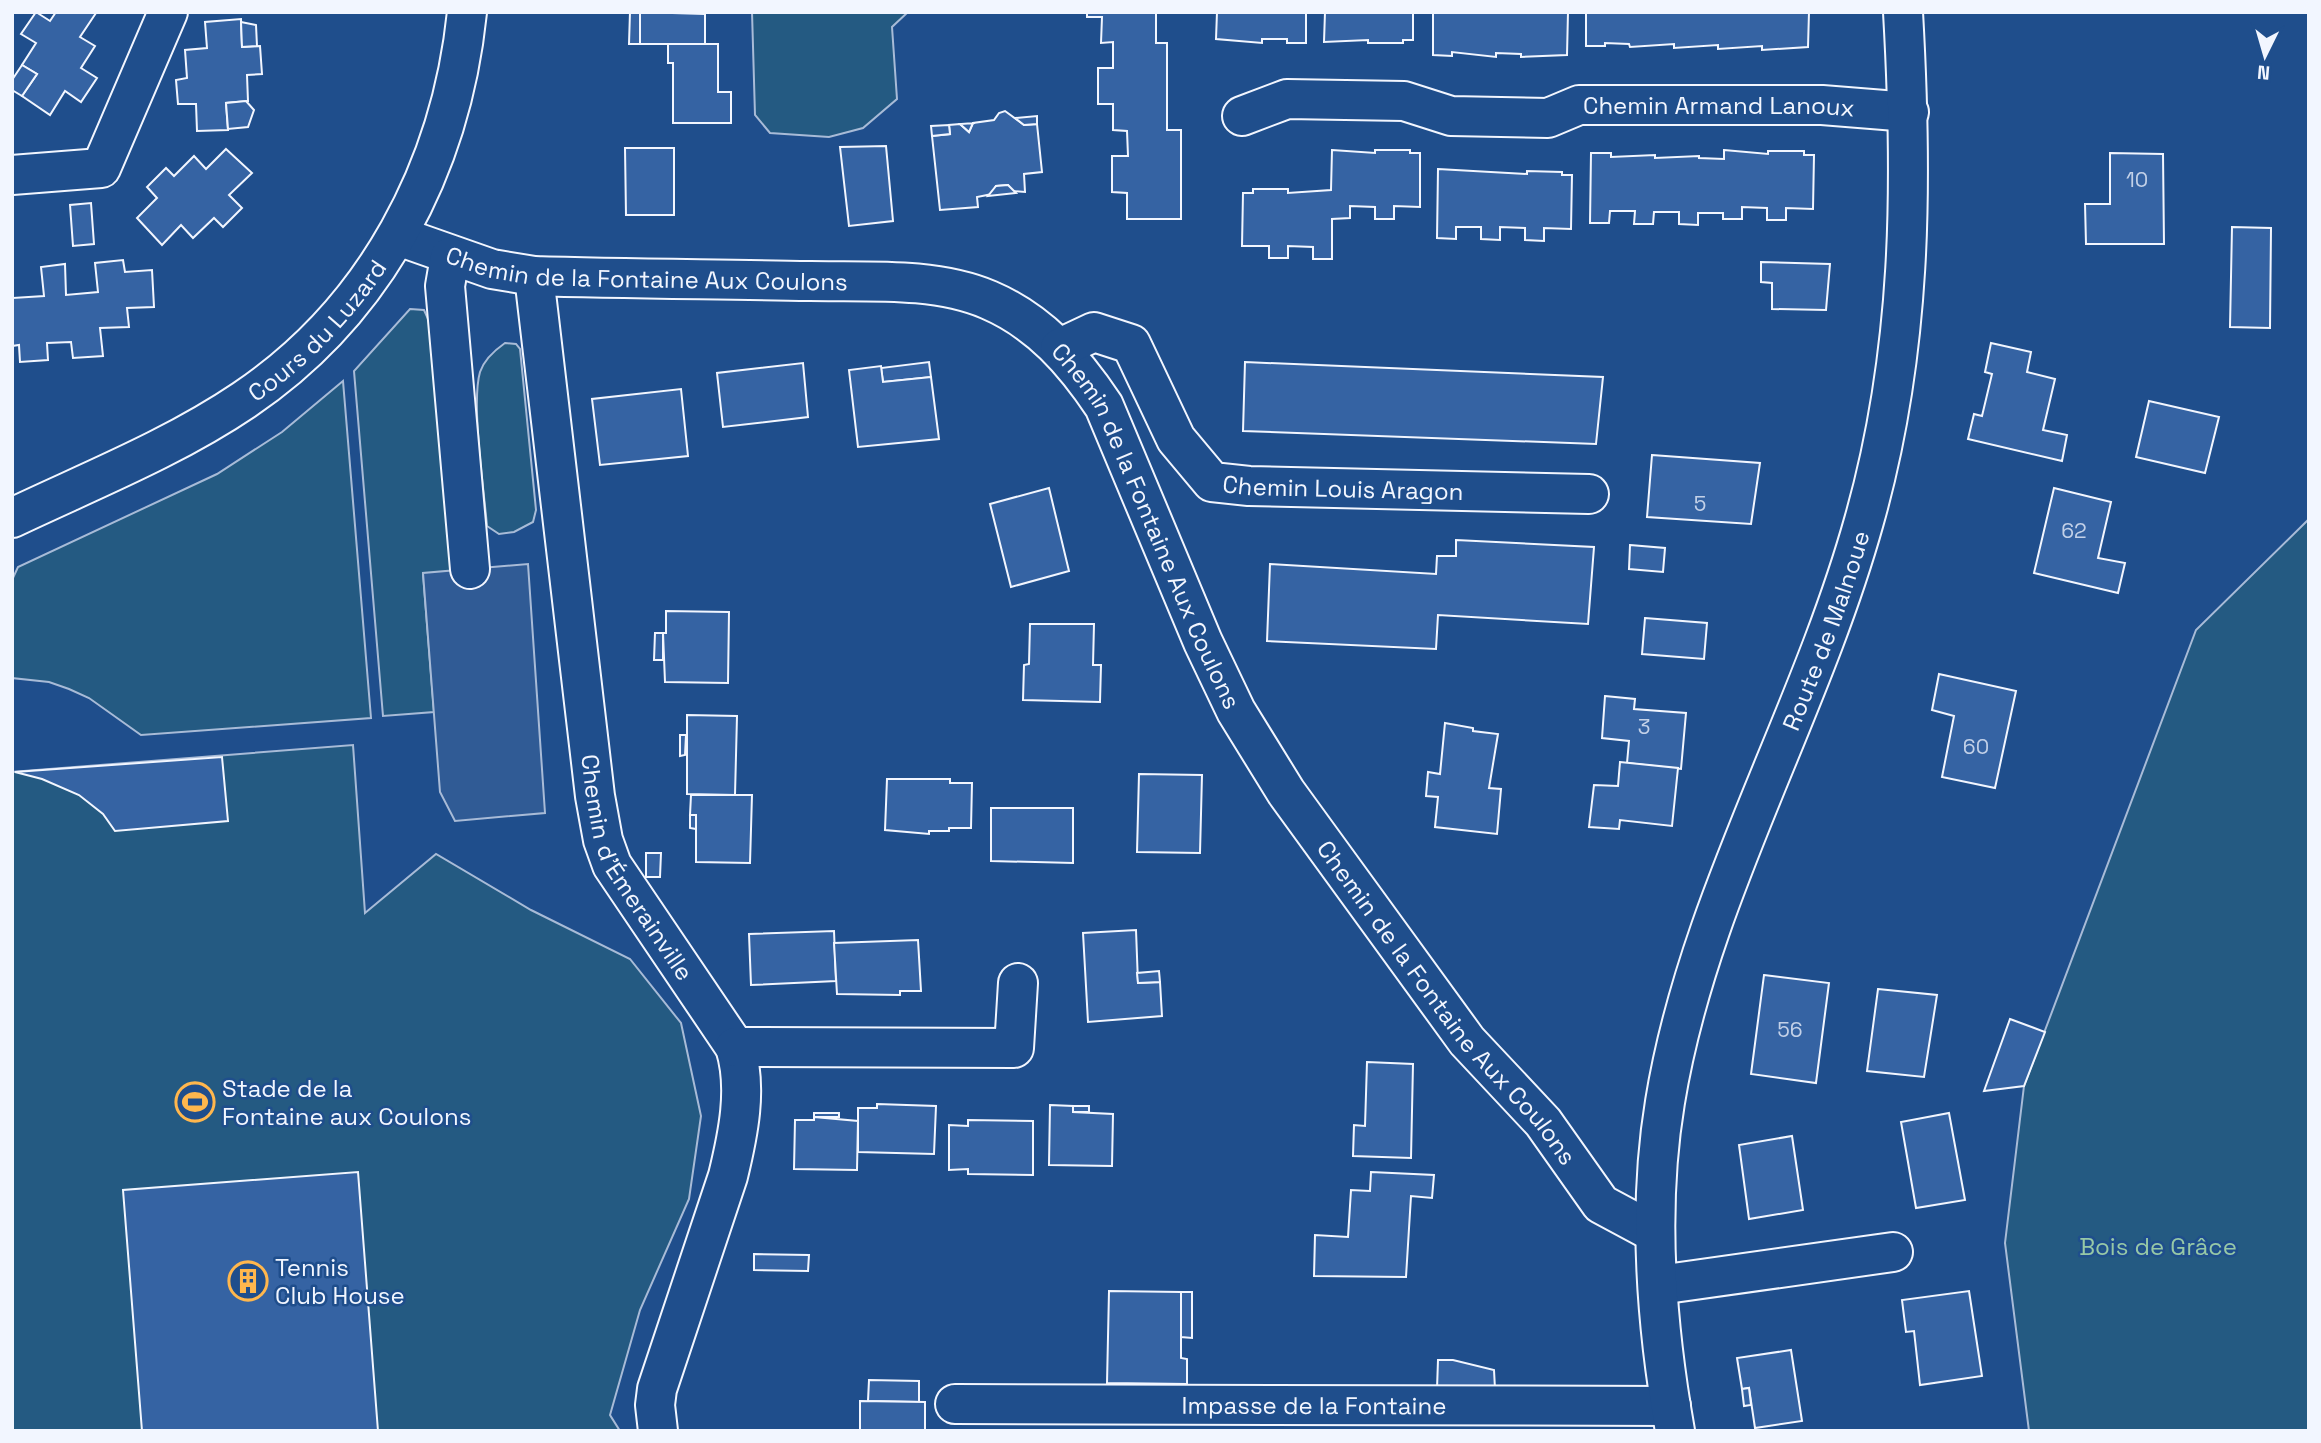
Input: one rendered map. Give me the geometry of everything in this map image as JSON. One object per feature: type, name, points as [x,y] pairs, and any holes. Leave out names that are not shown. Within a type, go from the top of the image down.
[{"type":"street","points":[[12,175],[101,168],[168,12]]},
{"type":"street","name":"Cours du Luzard","points":[[12,518],[139,458],[246,399],[328,329],[363,287],[398,236],[428,176],[443,138],[458,80],[467,12]]},
{"type":"street","name":"Route de Malnoue","points":[[1673,1418],[1655,1233],[1664,1105],[1686,1006],[1714,919],[1848,573],[1881,454],[1903,321],[1909,112],[1903,12]]},
{"type":"street","name":"Chemin Armand Lanoux","points":[[1242,116],[1287,99],[1404,101],[1451,116],[1548,118],[1579,105],[1822,105],[1909,112]]},
{"type":"street","name":"Chemin de la Fontaine Aux Coulons","points":[[398,236],[450,257],[492,269],[534,276],[925,285],[958,290],[988,300],[1020,317],[1059,348],[1104,406],[1203,642],[1236,710],[1286,792],[1467,1041],[1543,1122],[1601,1204],[1655,1233]]},
{"type":"street","points":[[450,257],[446,298],[470,569]]},
{"type":"street","name":"Chemin d'Émerainville","points":[[534,276],[593,783],[603,840],[612,864],[735,1047],[741,1082],[736,1140],[728,1176],[657,1389],[658,1431]]},
{"type":"street","name":"Chemin Louis Aragon","points":[[1059,348],[1094,332],[1131,344],[1176,439],[1212,482],[1249,486],[1589,494]]},
{"type":"street","points":[[735,1047],[1014,1048],[1018,983]]},
{"type":"street","points":[[1658,1285],[1893,1251]]},
{"type":"street","name":"Impasse de la Fontaine","points":[[955,1404],[1673,1418]]},
{"type":"green space","points":[[752,12],[908,12],[892,27],[897,99],[863,128],[829,137],[770,133],[755,115]]},
{"type":"green space","points":[[410,309],[424,310],[433,330],[454,571],[423,574],[434,712],[383,716],[354,371]]},
{"type":"green space","points":[[505,343],[516,344],[520,349],[536,510],[533,522],[514,532],[499,534],[487,526],[477,404],[480,372],[490,356]]},
{"type":"green space","points":[[343,381],[371,718],[141,735],[89,698],[69,689],[49,682],[12,678],[12,580],[18,567],[217,474],[282,432]]},
{"type":"green space","name":"Bois de Grâce","points":[[2309,519],[2309,1431],[2029,1431],[2005,1243],[2024,1086],[2196,630]]},
{"type":"green space","name":"Stade de la Fontaine aux Coulons","points":[[353,745],[365,913],[436,854],[531,910],[630,959],[681,1023],[701,1116],[689,1199],[640,1310],[610,1415],[620,1431],[12,1431],[12,772]]},
{"type":"shaded area","points":[[528,564],[545,813],[455,821],[440,792],[423,573]]},
{"type":"building","points":[[36,12],[50,21],[56,12],[96,13],[80,37],[95,46],[81,68],[97,78],[81,102],[65,91],[50,115],[22,96],[37,74],[22,65],[36,43],[21,34]]},
{"type":"building","points":[[630,12],[640,12],[640,44],[629,44]]},
{"type":"building","points":[[640,12],[705,14],[705,44],[640,44]]},
{"type":"building","points":[[1087,12],[1156,12],[1156,43],[1167,43],[1167,130],[1181,130],[1181,219],[1127,219],[1127,193],[1112,192],[1112,156],[1128,156],[1127,131],[1113,130],[1113,104],[1098,104],[1098,68],[1113,68],[1113,42],[1101,43],[1102,17],[1087,17]]},
{"type":"building","points":[[1217,12],[1306,12],[1306,43],[1287,43],[1287,39],[1262,39],[1262,43],[1216,39]]},
{"type":"building","points":[[1325,12],[1413,12],[1413,40],[1403,40],[1403,43],[1368,43],[1368,40],[1324,42]]},
{"type":"building","points":[[1433,12],[1568,12],[1567,55],[1521,57],[1521,54],[1496,53],[1496,57],[1452,52],[1452,56],[1433,55]]},
{"type":"building","points":[[1586,12],[1809,12],[1808,47],[1762,50],[1762,46],[1718,49],[1718,45],[1674,48],[1674,44],[1630,47],[1629,44],[1605,43],[1605,46],[1586,46]]},
{"type":"building","points":[[241,19],[242,47],[260,46],[262,74],[247,75],[248,101],[226,103],[228,130],[197,131],[196,104],[178,104],[176,80],[187,78],[185,50],[207,48],[205,22]]},
{"type":"building","points":[[241,22],[256,25],[257,46],[242,47]]},
{"type":"building","points":[[668,44],[718,44],[718,92],[731,92],[731,123],[673,123],[673,63],[668,63]]},
{"type":"building","points":[[22,65],[37,74],[22,96],[12,90],[12,80]]},
{"type":"building","points":[[246,101],[254,110],[248,127],[228,129],[226,103]]},
{"type":"building","points":[[1005,111],[1024,125],[1037,124],[1042,172],[1024,174],[1025,192],[1012,191],[1008,185],[996,186],[992,194],[977,197],[978,207],[940,210],[932,136],[950,134],[949,125],[960,124],[969,132],[973,123],[994,120],[999,113]]},
{"type":"building","points":[[1037,116],[1037,124],[1024,125],[1015,118]]},
{"type":"building","points":[[973,123],[969,132],[960,124]]},
{"type":"building","points":[[949,125],[950,134],[932,136],[931,126]]},
{"type":"building","points":[[886,146],[893,221],[849,226],[840,147]]},
{"type":"building","points":[[625,148],[674,148],[674,215],[626,215]]},
{"type":"building","points":[[226,149],[252,173],[229,195],[242,208],[223,227],[214,218],[193,238],[181,225],[162,245],[137,218],[157,198],[147,187],[166,168],[174,176],[194,156],[206,169]]},
{"type":"building","points":[[1332,150],[1375,153],[1375,150],[1410,150],[1410,153],[1420,153],[1420,207],[1394,206],[1394,219],[1375,219],[1375,207],[1350,206],[1350,218],[1332,219],[1332,259],[1313,259],[1313,247],[1288,246],[1288,258],[1269,258],[1269,246],[1242,246],[1243,193],[1253,193],[1253,189],[1288,189],[1288,193],[1331,190]]},
{"type":"building","points":[[1724,150],[1768,154],[1768,151],[1804,151],[1804,155],[1814,155],[1813,209],[1786,208],[1786,220],[1767,220],[1767,208],[1742,207],[1742,219],[1723,219],[1723,213],[1698,213],[1698,225],[1679,224],[1679,212],[1654,212],[1653,224],[1634,224],[1635,211],[1610,211],[1609,223],[1590,223],[1591,153],[1611,153],[1611,157],[1655,155],[1655,158],[1699,156],[1724,159]]},
{"type":"building","points":[[2110,153],[2163,154],[2164,244],[2086,244],[2085,204],[2110,204]]},
{"type":"building","points":[[1438,169],[1527,174],[1527,171],[1562,172],[1562,175],[1572,175],[1571,229],[1544,228],[1544,241],[1525,240],[1525,228],[1500,227],[1500,240],[1481,239],[1481,227],[1456,227],[1456,239],[1437,238]]},
{"type":"building","points":[[1008,185],[1016,193],[988,196],[996,186]]},
{"type":"building","points":[[91,203],[94,244],[73,246],[70,205]]},
{"type":"building","points":[[2232,227],[2271,228],[2270,328],[2230,327]]},
{"type":"building","points":[[123,260],[125,272],[152,270],[154,307],[127,308],[129,327],[100,328],[103,356],[73,358],[71,342],[47,343],[48,360],[20,362],[19,345],[12,346],[12,287],[13,298],[44,296],[41,267],[65,264],[66,295],[98,292],[95,263]]},
{"type":"building","points":[[1761,262],[1830,264],[1826,310],[1772,309],[1772,283],[1761,282]]},
{"type":"building","points":[[1991,343],[2031,352],[2027,372],[2055,379],[2043,430],[2067,435],[2062,461],[1968,439],[1974,414],[1982,416],[1992,374],[1985,372]]},
{"type":"building","points":[[929,362],[931,377],[883,382],[881,368]]},
{"type":"building","points":[[1245,362],[1603,377],[1596,444],[1243,431]]},
{"type":"building","points":[[803,363],[808,417],[723,427],[717,373]]},
{"type":"building","points":[[881,366],[883,382],[931,377],[939,439],[858,447],[849,370]]},
{"type":"building","points":[[681,389],[688,456],[600,465],[592,399]]},
{"type":"building","points":[[2149,401],[2219,417],[2205,473],[2136,457]]},
{"type":"building","points":[[1652,455],[1760,463],[1751,524],[1647,517]]},
{"type":"building","points":[[1049,488],[1069,571],[1011,587],[990,504]]},
{"type":"building","points":[[2054,488],[2111,502],[2098,558],[2125,563],[2118,593],[2034,573]]},
{"type":"building","points":[[1456,540],[1594,547],[1588,624],[1438,615],[1436,649],[1267,641],[1270,564],[1436,574],[1437,556],[1456,556]]},
{"type":"building","points":[[1630,545],[1665,548],[1663,572],[1629,569]]},
{"type":"building","points":[[666,611],[729,612],[728,683],[665,682],[663,633],[666,633]]},
{"type":"building","points":[[1645,618],[1707,623],[1704,659],[1642,654]]},
{"type":"building","points":[[1030,624],[1094,624],[1093,665],[1101,665],[1100,702],[1023,700],[1024,665],[1029,664]]},
{"type":"building","points":[[655,633],[663,633],[663,660],[654,660]]},
{"type":"building","points":[[1939,674],[2016,691],[1995,788],[1942,777],[1954,716],[1932,710]]},
{"type":"building","points":[[1605,696],[1635,699],[1634,709],[1686,713],[1681,769],[1627,763],[1629,741],[1602,738]]},
{"type":"building","points":[[687,715],[737,716],[735,795],[687,794]]},
{"type":"building","points":[[1445,723],[1473,728],[1473,731],[1498,734],[1489,788],[1501,789],[1497,834],[1435,827],[1438,797],[1426,796],[1428,772],[1440,774]]},
{"type":"building","points":[[680,735],[686,735],[685,755],[680,756]]},
{"type":"building","points":[[222,757],[228,821],[115,831],[103,814],[79,795],[42,779],[15,772]]},
{"type":"building","points":[[1620,762],[1678,768],[1672,826],[1620,820],[1619,829],[1589,827],[1594,785],[1618,786]]},
{"type":"building","points":[[1139,774],[1202,775],[1200,853],[1137,852]]},
{"type":"building","points":[[887,779],[950,779],[950,783],[972,783],[971,828],[949,828],[949,831],[929,831],[929,834],[885,830]]},
{"type":"building","points":[[691,795],[752,795],[750,863],[696,862],[696,815],[690,815]]},
{"type":"building","points":[[991,808],[1073,808],[1073,863],[991,861]]},
{"type":"building","points":[[690,815],[696,815],[696,829],[690,828]]},
{"type":"building","points":[[646,853],[661,853],[660,877],[646,877]]},
{"type":"building","points":[[1136,930],[1138,983],[1160,982],[1162,1016],[1088,1022],[1083,933]]},
{"type":"building","points":[[834,931],[836,981],[751,985],[749,934]]},
{"type":"building","points":[[918,940],[921,991],[900,991],[900,995],[837,994],[834,943]]},
{"type":"building","points":[[1159,971],[1160,982],[1138,983],[1137,973]]},
{"type":"building","points":[[1764,975],[1829,983],[1816,1083],[1751,1074]]},
{"type":"building","points":[[1878,989],[1937,995],[1924,1077],[1867,1071]]},
{"type":"building","points":[[2010,1019],[2045,1032],[2024,1086],[1984,1091]]},
{"type":"building","points":[[1367,1062],[1413,1064],[1411,1158],[1353,1156],[1354,1125],[1365,1126]]},
{"type":"building","points":[[877,1104],[936,1106],[934,1154],[858,1152],[858,1108],[877,1108]]},
{"type":"building","points":[[1050,1105],[1073,1106],[1073,1112],[1113,1114],[1112,1166],[1049,1165]]},
{"type":"building","points":[[1073,1106],[1089,1106],[1089,1112],[1073,1112]]},
{"type":"building","points":[[814,1113],[839,1113],[839,1117],[814,1117]]},
{"type":"building","points":[[1949,1113],[1965,1200],[1916,1208],[1901,1122]]},
{"type":"building","points":[[814,1117],[858,1121],[857,1170],[794,1169],[795,1120],[814,1120]]},
{"type":"building","points":[[968,1120],[1033,1121],[1033,1175],[968,1174],[968,1169],[949,1170],[949,1125],[968,1126]]},
{"type":"building","points":[[1792,1136],[1803,1210],[1749,1219],[1739,1145]]},
{"type":"building","name":"Tennis Club House","points":[[358,1172],[378,1431],[142,1431],[123,1190]]},
{"type":"building","points":[[1371,1172],[1434,1175],[1432,1198],[1411,1196],[1406,1277],[1314,1276],[1315,1235],[1348,1237],[1351,1190],[1370,1191]]},
{"type":"building","points":[[754,1254],[809,1255],[808,1271],[754,1270]]},
{"type":"building","points":[[1109,1291],[1181,1292],[1181,1358],[1187,1359],[1187,1384],[1107,1383]]},
{"type":"building","points":[[1969,1291],[1982,1376],[1920,1385],[1914,1331],[1906,1332],[1902,1300]]},
{"type":"building","points":[[1181,1292],[1192,1292],[1192,1338],[1181,1337]]},
{"type":"building","points":[[1791,1350],[1802,1421],[1755,1428],[1749,1388],[1742,1389],[1737,1358]]},
{"type":"building","points":[[1438,1360],[1453,1360],[1494,1370],[1495,1389],[1437,1389]]},
{"type":"building","points":[[869,1380],[919,1381],[919,1402],[868,1401]]},
{"type":"building","points":[[1749,1388],[1751,1405],[1744,1406],[1742,1389]]},
{"type":"building","points":[[860,1401],[925,1402],[925,1431],[860,1431]]},
{"type":"place","name":"Stade de la Fontaine aux Coulons","points":[[195,1102]]},
{"type":"place","name":"Tennis Club House","points":[[248,1281]]}]
